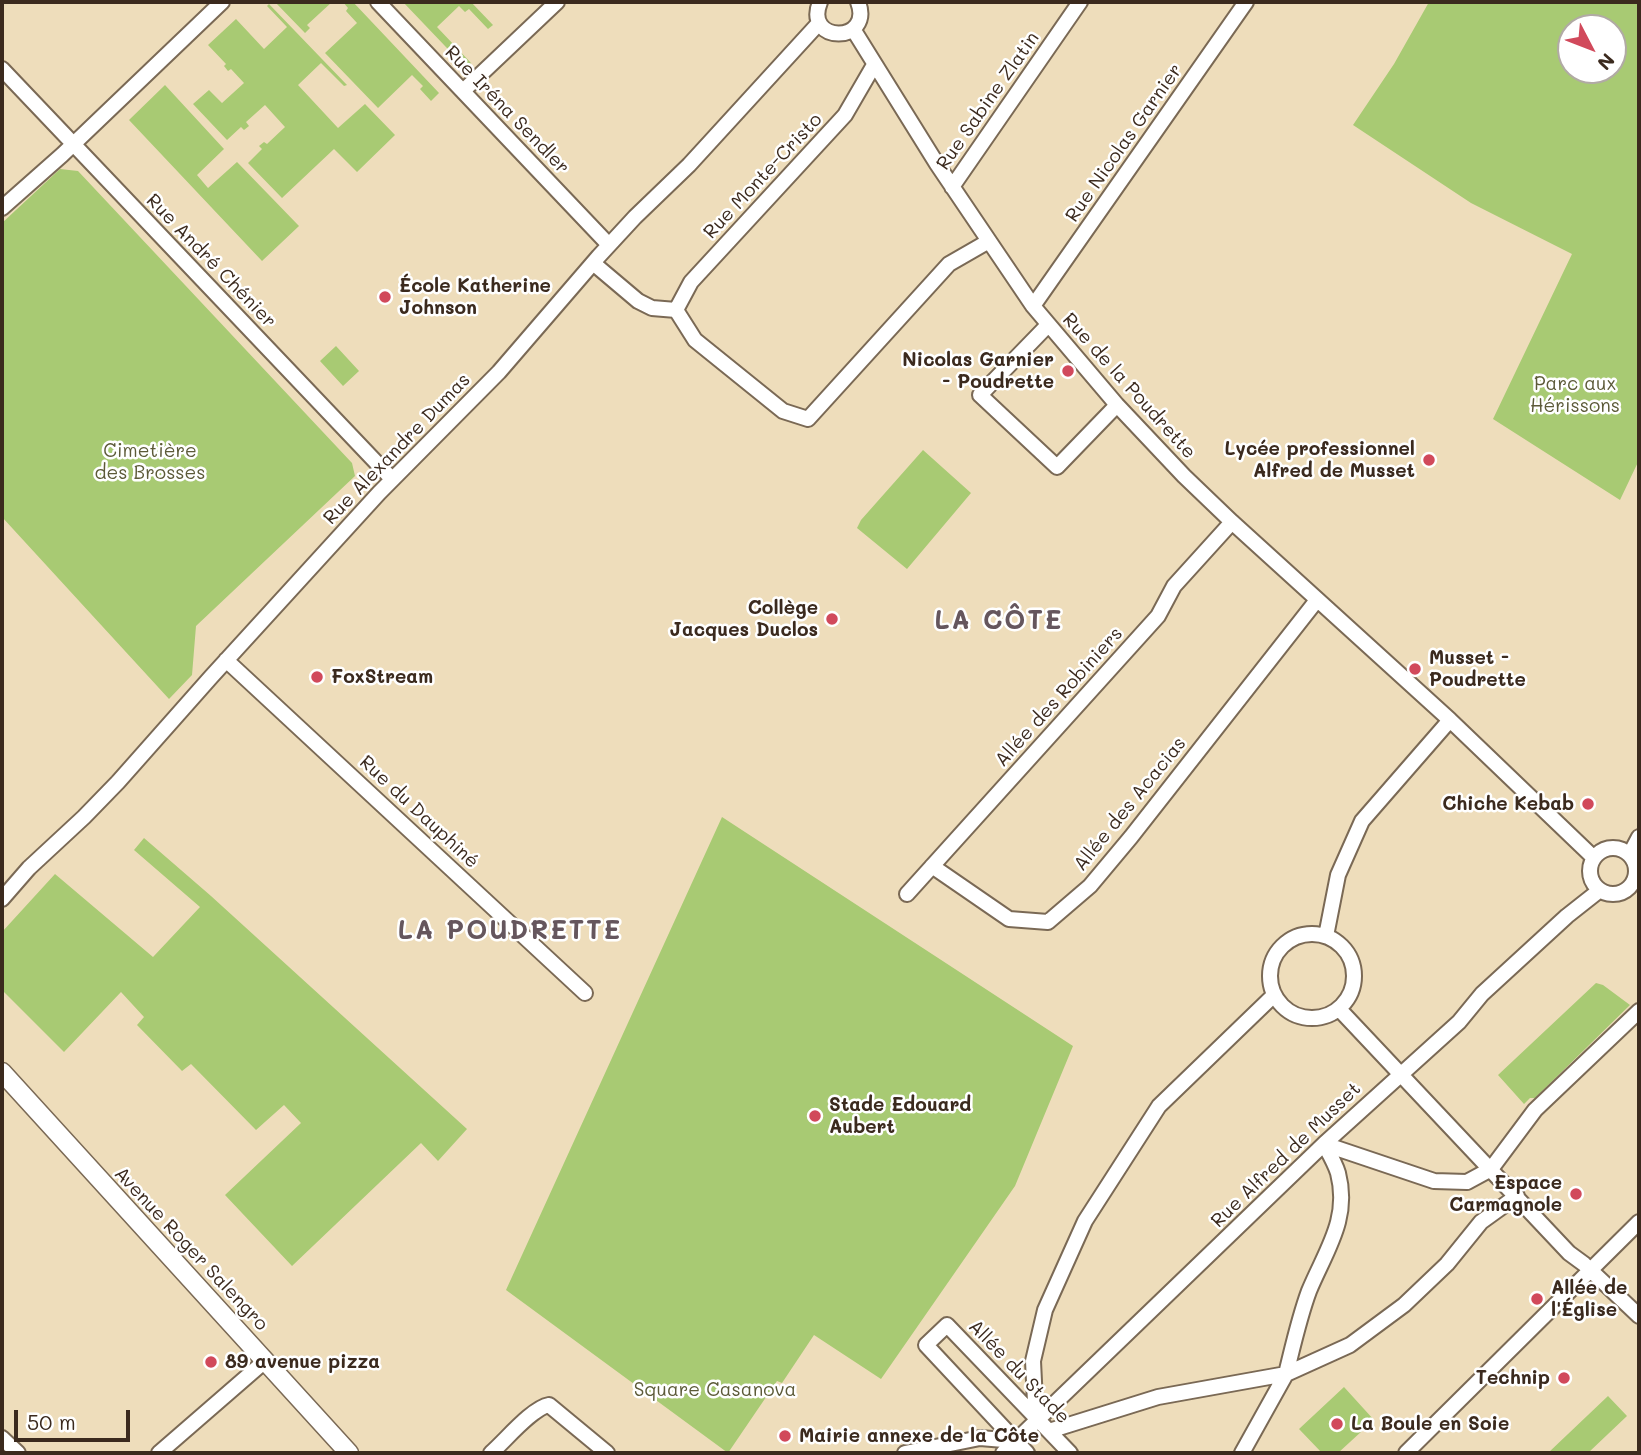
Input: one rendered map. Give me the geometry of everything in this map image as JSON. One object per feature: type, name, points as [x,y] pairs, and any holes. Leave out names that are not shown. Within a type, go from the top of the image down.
[{"type":"street","points":[[2,208],[74,144],[222,2]]},
{"type":"street","name":"Rue Iréna Sendler","points":[[378,2],[609,245]]},
{"type":"street","points":[[463,91],[557,2]]},
{"type":"street","points":[[820,2],[817,11],[819,23],[832,33],[839,34],[853,29],[860,17],[858,2]]},
{"type":"street","name":"Rue Sabine Zlatin","points":[[952,187],[1080,2]]},
{"type":"street","name":"Rue Nicolas Garnier","points":[[1033,306],[1246,2]]},
{"type":"street","name":"Rue Alexandre Dumas","points":[[2,899],[29,868],[118,782],[392,479],[499,372],[609,245],[689,165],[819,23]]},
{"type":"street","name":"Rue de la Poudrette","points":[[853,29],[952,187],[1033,306],[1117,405],[1184,477],[1450,720],[1594,858]]},
{"type":"street","name":"Rue Monte-Cristo","points":[[676,310],[691,282],[845,115],[874,65]]},
{"type":"street","name":"Rue André Chénier","points":[[2,69],[392,479]]},
{"type":"street","points":[[593,263],[638,302],[652,308],[676,310],[695,340],[783,411],[808,419],[949,264],[989,242]]},
{"type":"street","points":[[1048,325],[980,395],[1057,467],[1117,405]]},
{"type":"street","name":"Allée des Robiniers","points":[[907,894],[1158,616],[1174,586],[1232,522]]},
{"type":"street","name":"Allée des Acacias","points":[[932,866],[1009,919],[1048,922],[1090,886],[1131,837],[1317,600]]},
{"type":"street","name":"Rue du Dauphiné","points":[[226,660],[585,993]]},
{"type":"street","points":[[1326,936],[1338,875],[1362,821],[1450,720]]},
{"type":"street","points":[[1630,854],[1639,836]]},
{"type":"street","points":[[1611,848],[1630,854],[1637,873],[1635,889],[1620,893],[1600,890],[1591,879],[1591,865],[1598,853],[1611,848]]},
{"type":"street","name":"Rue Alfred de Musset","points":[[1003,1453],[1016,1441],[1044,1425],[1324,1144],[1459,1022],[1492,985],[1567,916],[1600,890]]},
{"type":"street","points":[[1303,934],[1326,936],[1341,947],[1351,960],[1354,972],[1353,987],[1340,1010],[1329,1015],[1307,1018],[1293,1014],[1280,1007],[1273,996],[1269,974],[1272,960],[1289,940],[1303,934]]},
{"type":"street","points":[[1273,996],[1159,1106],[1085,1221],[1045,1310],[1033,1361],[1035,1402],[1044,1425],[1158,1397],[1286,1374],[1350,1345],[1404,1305],[1447,1264],[1481,1222],[1517,1196]]},
{"type":"street","points":[[1340,1010],[1569,1253],[1639,1316]]},
{"type":"street","points":[[1324,1144],[1434,1181],[1467,1182],[1491,1169],[1535,1110],[1639,1011]]},
{"type":"street","name":"Avenue Roger Salengro","points":[[2,1072],[349,1453]]},
{"type":"street","points":[[1242,1453],[1286,1374],[1297,1323],[1310,1288],[1333,1243],[1343,1204],[1338,1172],[1324,1144]]},
{"type":"street","points":[[1406,1453],[1639,1222]]},
{"type":"street","name":"Allée du Stade","points":[[1027,1453],[926,1345],[947,1325],[1070,1453]]},
{"type":"street","points":[[159,1453],[265,1361]]},
{"type":"street","points":[[491,1453],[533,1414],[549,1405],[607,1453]]},
{"type":"street","points":[[2,1438],[18,1453]]},
{"type":"street","points":[[905,1453],[981,1438],[1016,1441]]},
{"type":"green space","points":[[275,2],[332,2],[307,25],[310,28],[305,33]]},
{"type":"green space","points":[[343,2],[353,2],[439,93],[431,101],[420,89],[423,86],[412,75],[378,108],[325,53],[357,23],[346,11],[348,8]]},
{"type":"green space","points":[[403,2],[471,2],[493,25],[488,29],[469,9],[465,12],[459,6],[437,27],[471,63],[466,68]]},
{"type":"green space","name":"Parc aux Hérissons","points":[[1429,2],[1639,2],[1639,460],[1620,500],[1493,419],[1572,254],[1471,203],[1353,125],[1394,64]]},
{"type":"green space","points":[[269,4],[347,85],[344,86],[321,63],[298,85],[338,128],[365,104],[395,135],[357,172],[334,149],[282,198],[248,163],[262,149],[259,146],[264,142],[267,144],[285,127],[265,105],[246,122],[249,126],[244,130],[241,127],[227,140],[193,104],[209,90],[222,103],[244,83],[231,69],[228,71],[224,66],[226,64],[208,45],[236,19],[264,49],[287,27],[267,6]]},
{"type":"green space","points":[[165,85],[224,149],[197,175],[208,188],[237,162],[299,226],[262,261],[129,120]]},
{"type":"green space","name":"Cimetière des Brosses","points":[[60,169],[78,171],[352,463],[355,476],[196,626],[192,675],[169,699],[2,517],[2,223]]},
{"type":"green space","points":[[336,346],[359,371],[343,386],[320,361]]},
{"type":"green space","points":[[923,450],[971,493],[907,569],[857,528],[861,520]]},
{"type":"green space","name":"Stade Edouard Aubert","points":[[722,817],[1073,1046],[1015,1186],[881,1379],[814,1335],[782,1383],[777,1381],[728,1453],[506,1290]]},
{"type":"green space","points":[[144,838],[467,1129],[438,1161],[421,1143],[292,1266],[225,1195],[301,1123],[284,1105],[256,1130],[191,1064],[182,1071],[137,1025],[144,1017],[121,992],[64,1052],[2,990],[2,932],[55,874],[153,957],[200,907],[134,850]]},
{"type":"green space","points":[[1596,983],[1603,985],[1630,1005],[1535,1098],[1530,1098],[1524,1104],[1498,1075]]},
{"type":"green space","name":"La Boule en Soie","points":[[1344,1387],[1374,1420],[1338,1453],[1322,1453],[1299,1429]]},
{"type":"green space","points":[[1608,1396],[1627,1416],[1588,1453],[1548,1453]]},
{"type":"place","name":"École Katherine Johnson","points":[[385,297]]},
{"type":"place","name":"Nicolas Garnier - Poudrette","points":[[1068,371]]},
{"type":"place","name":"Lycée professionnel Alfred de Musset","points":[[1429,460]]},
{"type":"place","name":"Collège Jacques Duclos","points":[[832,619]]},
{"type":"place","name":"Musset - Poudrette","points":[[1415,669]]},
{"type":"place","name":"FoxStream","points":[[317,677]]},
{"type":"place","name":"Chiche Kebab","points":[[1588,804]]},
{"type":"place","name":"Stade Edouard Aubert","points":[[815,1116]]},
{"type":"place","name":"Espace Carmagnole","points":[[1576,1194]]},
{"type":"place","name":"Allée de l'Église","points":[[1537,1299]]},
{"type":"place","name":"89 avenue pizza","points":[[211,1362]]},
{"type":"place","name":"Technip","points":[[1564,1378]]},
{"type":"place","name":"La Boule en Soie","points":[[1337,1424]]},
{"type":"place","name":"Mairie annexe de la Côte","points":[[785,1436]]},
{"type":"district","name":"LA CÔTE","points":[[999,621]]},
{"type":"district","name":"LA POUDRETTE","points":[[510,931]]},
{"type":"park label","name":"Square Casanova","points":[[715,1390]]}]
